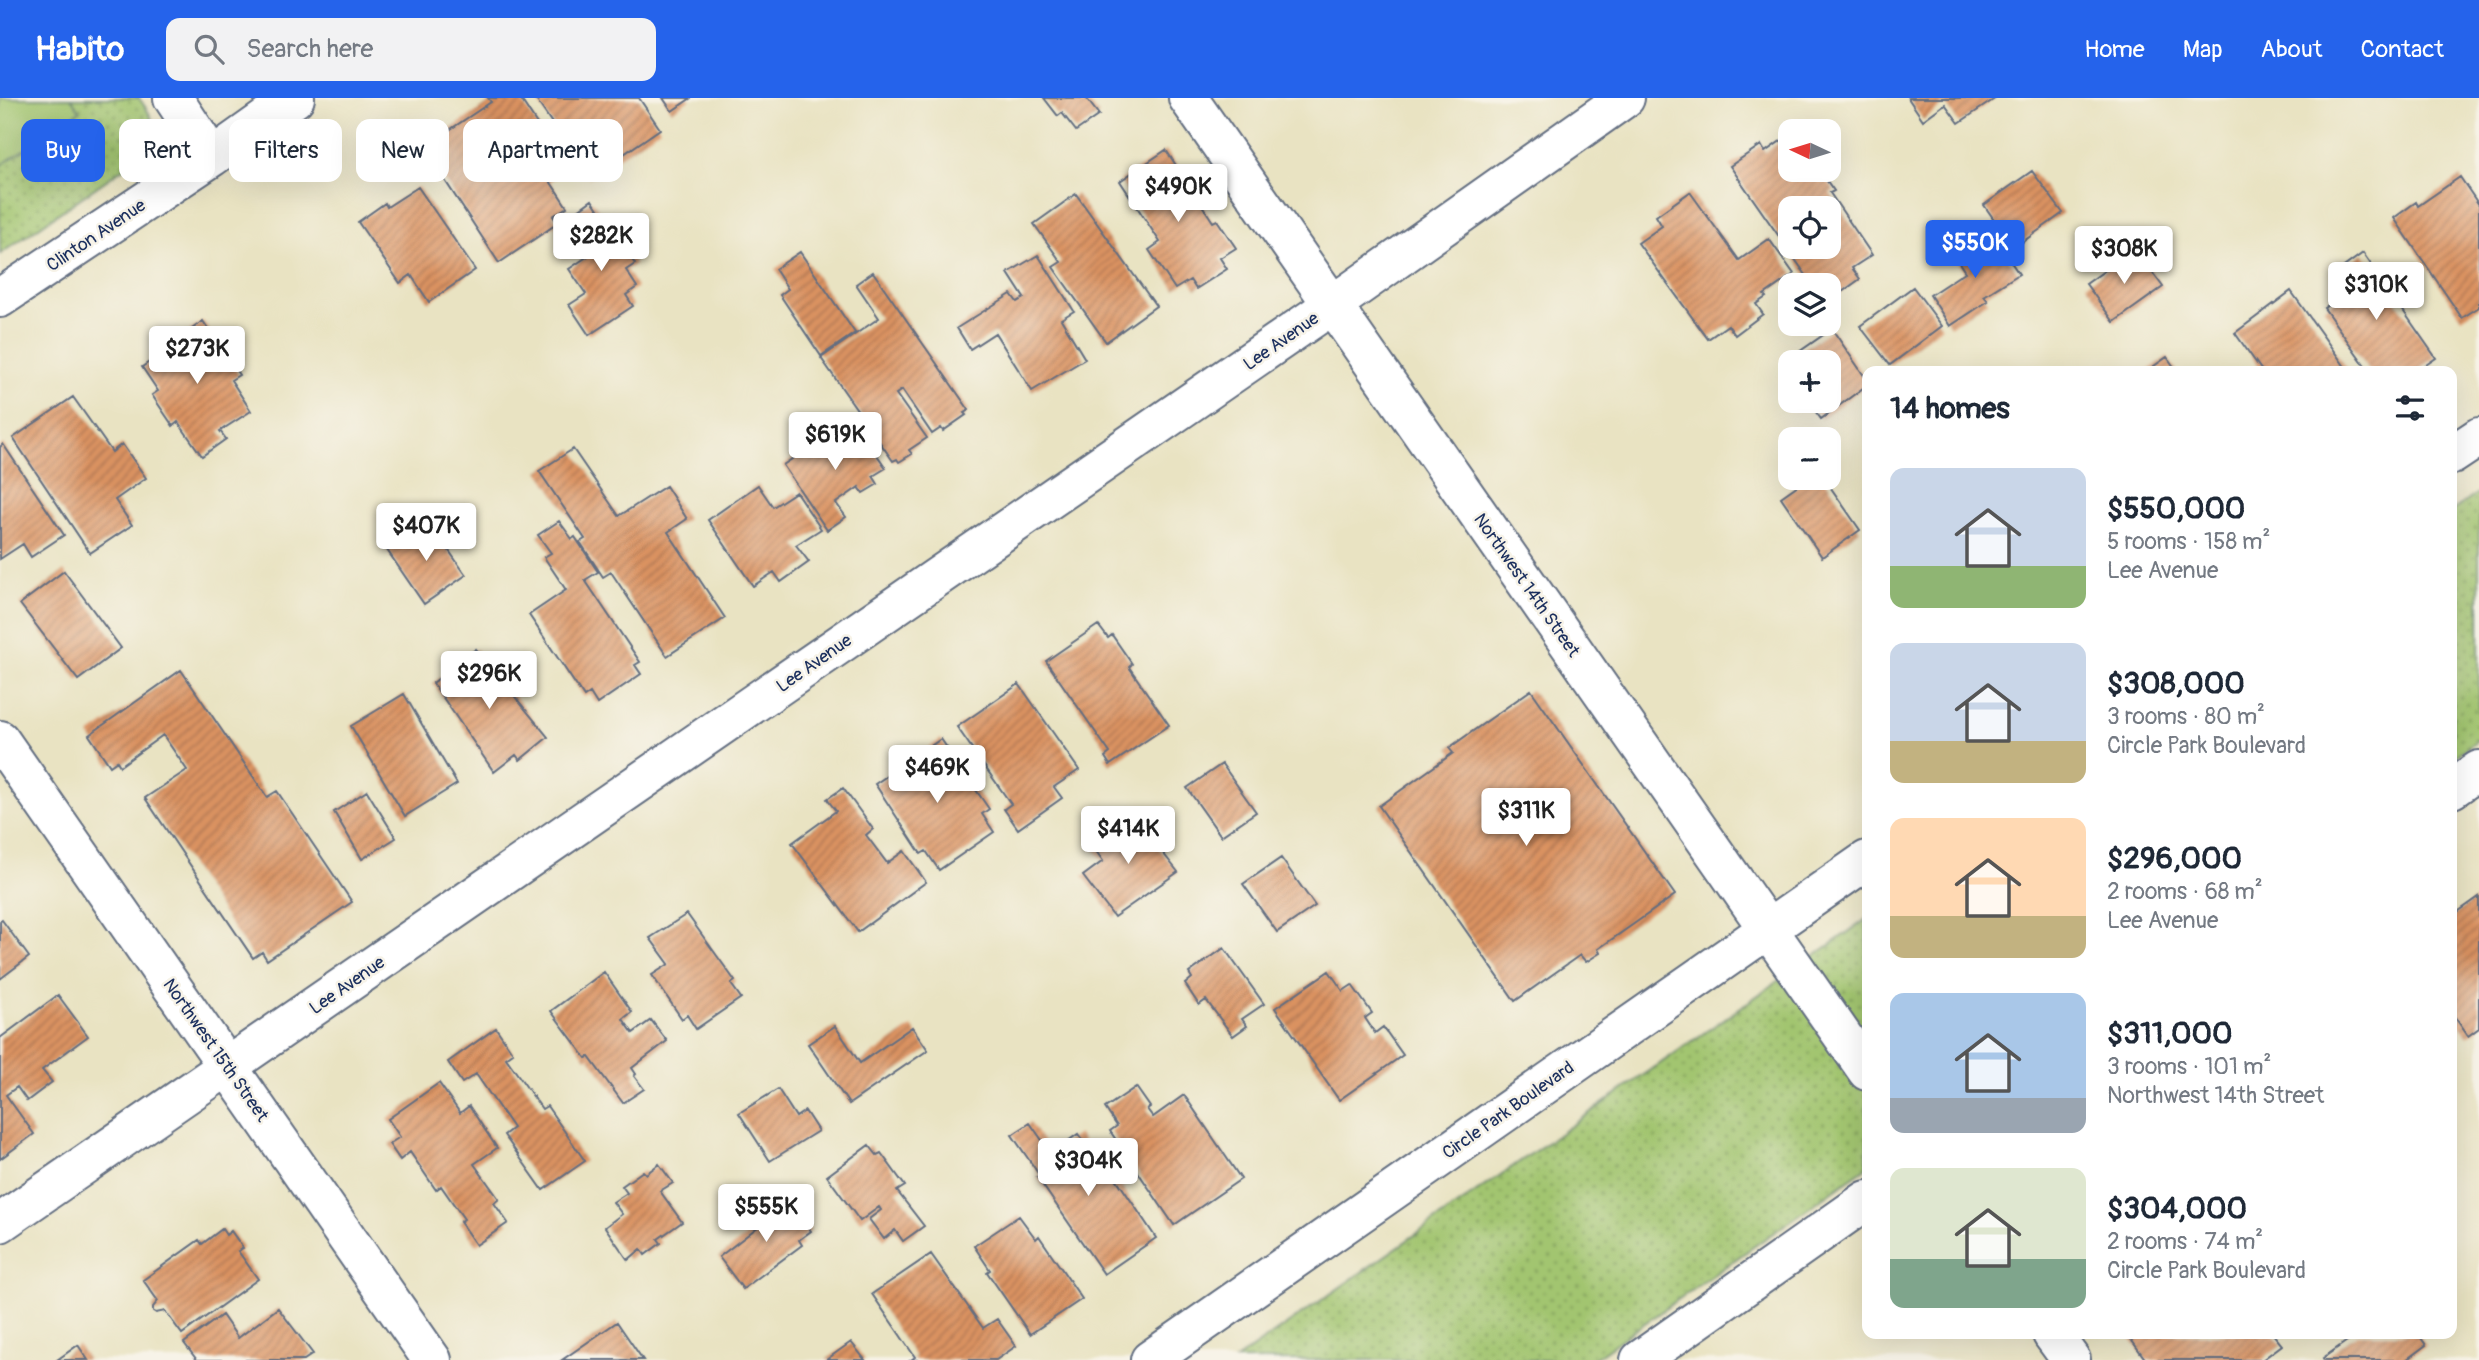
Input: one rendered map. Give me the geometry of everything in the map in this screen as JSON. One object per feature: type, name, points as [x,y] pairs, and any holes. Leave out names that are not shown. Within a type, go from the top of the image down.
[{"type":"street","points":[[173,98],[187,119]]},
{"type":"street","name":"Clinton Avenue","points":[[215,155],[295,98]]},
{"type":"street","name":"Northwest 14th Street","points":[[1188,98],[1862,1064]]},
{"type":"street","name":"Lee Avenue","points":[[0,1223],[1332,305],[1625,98]]},
{"type":"street","name":"Clinton Avenue","points":[[0,299],[175,182]]},
{"type":"street","points":[[2457,451],[2479,436]]},
{"type":"street","name":"Northwest 15th Street","points":[[0,740],[432,1360]]},
{"type":"street","points":[[2457,785],[2479,770]]},
{"type":"street","name":"Circle Park Boulevard","points":[[1150,1360],[1862,864]]},
{"type":"street","points":[[1640,1360],[1862,1204]]},
{"type":"street","points":[[2056,1339],[2071,1360]]},
{"type":"green space","points":[[0,98],[139,98],[152,119],[119,119],[119,171],[105,181],[105,119],[21,119],[21,182],[103,182],[0,254]]},
{"type":"green space","points":[[0,98],[71,98],[80,111],[68,119],[21,119],[21,152],[0,166]]},
{"type":"green space","points":[[2479,492],[2479,739],[2457,754],[2457,507]]},
{"type":"green space","points":[[1862,922],[1862,1171],[1592,1360],[1236,1360]]},
{"type":"building","points":[[488,98],[520,98],[534,119],[466,119],[491,102]]},
{"type":"building","points":[[535,98],[639,98],[660,129],[623,155],[623,119],[549,119]]},
{"type":"building","points":[[663,98],[691,98],[672,111]]},
{"type":"building","points":[[1044,98],[1086,98],[1099,115],[1076,131],[1062,113],[1058,116]]},
{"type":"building","points":[[1908,98],[1996,98],[1959,123],[1945,104],[1923,120]]},
{"type":"building","points":[[463,121],[463,182],[551,182],[567,207],[553,216],[558,223],[499,263],[446,182],[449,182],[449,130]]},
{"type":"building","points":[[1778,143],[1778,182],[1828,182],[1834,191],[1830,193],[1832,196],[1778,196],[1778,235],[1730,166],[1761,145],[1765,152]]},
{"type":"building","points":[[1166,150],[1213,222],[1217,220],[1236,248],[1220,258],[1227,269],[1196,289],[1190,280],[1175,289],[1149,250],[1160,242],[1120,181]]},
{"type":"building","points":[[2032,171],[2063,213],[2014,248],[1984,205]]},
{"type":"building","points":[[2460,177],[2479,205],[2479,307],[2462,318],[2394,218],[2416,202],[2418,206]]},
{"type":"building","points":[[418,187],[475,270],[429,302],[411,275],[400,283],[358,222],[385,203],[387,207]]},
{"type":"building","points":[[1690,192],[1739,260],[1769,239],[1778,252],[1778,259],[1783,259],[1793,273],[1778,273],[1778,285],[1756,304],[1763,314],[1735,335],[1728,325],[1708,339],[1638,243],[1662,226],[1656,216]]},
{"type":"building","points":[[1076,194],[1156,306],[1106,342],[1053,267],[1061,262],[1034,224]]},
{"type":"building","points":[[592,200],[635,264],[626,270],[637,287],[626,295],[633,306],[589,335],[569,305],[586,294],[569,269],[594,252],[581,233],[586,230],[574,213]]},
{"type":"building","points":[[1841,209],[1872,255],[1852,268],[1860,279],[1841,293],[1841,273],[1805,273],[1795,259],[1841,259]]},
{"type":"building","points":[[1992,234],[2019,274],[1984,296],[1988,301],[1950,326],[1930,295],[1965,272],[1956,258]]},
{"type":"building","points":[[2135,249],[2163,287],[2114,322],[2086,284]]},
{"type":"building","points":[[800,252],[855,333],[821,356],[780,295],[788,289],[775,269]]},
{"type":"building","points":[[2363,253],[2436,358],[2424,366],[2365,366],[2324,308],[2346,293],[2333,275]]},
{"type":"building","points":[[1038,255],[1074,311],[1061,319],[1085,359],[1032,391],[995,333],[970,349],[957,328],[1011,294],[1017,302],[1024,298],[1008,273]]},
{"type":"building","points":[[873,272],[969,410],[943,431],[941,428],[932,434],[902,390],[896,394],[927,438],[909,450],[912,454],[899,462],[897,459],[893,461],[821,358],[879,318],[856,284]]},
{"type":"building","points":[[1913,287],[1942,326],[1890,365],[1860,326]]},
{"type":"building","points":[[2291,291],[2344,366],[2258,366],[2235,333]]},
{"type":"building","points":[[203,321],[239,375],[231,380],[251,411],[220,431],[226,439],[202,456],[178,422],[173,426],[152,395],[158,391],[142,367],[161,354],[155,346],[177,331],[181,337]]},
{"type":"building","points":[[1822,336],[1837,336],[1862,373],[1862,389],[1841,404],[1841,350],[1802,350]]},
{"type":"building","points":[[2167,357],[2173,366],[2154,366]]},
{"type":"building","points":[[73,397],[112,452],[122,444],[146,478],[115,500],[132,525],[90,553],[13,438]]},
{"type":"building","points":[[1817,413],[1829,413],[1821,419]]},
{"type":"building","points":[[855,423],[886,468],[873,476],[878,484],[863,493],[859,487],[836,503],[846,517],[827,530],[783,465],[825,437],[827,441]]},
{"type":"building","points":[[3,444],[64,535],[31,557],[23,544],[0,559],[0,447]]},
{"type":"building","points":[[573,449],[619,516],[666,486],[687,519],[668,532],[725,618],[667,656],[611,572],[603,577],[580,542],[585,539],[539,471]]},
{"type":"building","points":[[758,485],[773,507],[796,492],[821,529],[796,545],[809,562],[781,582],[774,572],[753,586],[708,520]]},
{"type":"building","points":[[1791,490],[1832,490],[1860,530],[1822,557],[1781,497]]},
{"type":"building","points":[[428,521],[466,575],[424,604],[387,550]]},
{"type":"building","points":[[559,521],[572,539],[575,537],[598,572],[585,580],[640,662],[635,665],[641,674],[597,704],[590,693],[584,697],[529,615],[566,590],[544,557],[551,553],[538,535]]},
{"type":"building","points":[[64,571],[121,648],[78,680],[20,604]]},
{"type":"building","points":[[1098,625],[1108,638],[1112,635],[1132,664],[1129,667],[1169,725],[1110,765],[1105,757],[1110,753],[1046,661]]},
{"type":"building","points":[[476,649],[548,737],[520,760],[516,755],[494,772],[433,683]]},
{"type":"building","points":[[181,670],[267,797],[277,791],[352,902],[267,960],[262,952],[253,958],[145,798],[187,770],[163,735],[120,766],[117,761],[110,766],[89,735]]},
{"type":"building","points":[[1019,684],[1079,770],[1054,787],[1062,798],[1018,829],[1004,809],[1011,804],[957,727]]},
{"type":"building","points":[[1531,690],[1675,895],[1598,949],[1600,953],[1586,962],[1580,955],[1515,1001],[1379,806],[1453,753],[1449,748]]},
{"type":"building","points":[[404,694],[457,784],[405,816],[351,726]]},
{"type":"building","points":[[941,739],[989,809],[982,814],[994,832],[939,870],[926,851],[921,854],[875,784]]},
{"type":"building","points":[[1222,764],[1256,812],[1221,836],[1187,788]]},
{"type":"building","points":[[843,788],[873,829],[866,835],[887,863],[904,851],[926,882],[858,932],[792,843],[836,811],[827,799]]},
{"type":"building","points":[[367,791],[396,838],[362,859],[334,812]]},
{"type":"building","points":[[1133,815],[1178,872],[1114,917],[1083,876],[1103,861],[1091,844]]},
{"type":"building","points":[[1281,858],[1315,906],[1277,932],[1243,884]]},
{"type":"building","points":[[2479,897],[2479,1028],[2468,1036],[2457,1020],[2457,912]]},
{"type":"building","points":[[687,914],[735,981],[731,984],[741,998],[696,1029],[687,1015],[682,1019],[652,975],[669,964],[650,938]]},
{"type":"building","points":[[2,920],[29,957],[0,979],[0,921]]},
{"type":"building","points":[[1224,948],[1264,1004],[1242,1019],[1247,1026],[1233,1036],[1206,1000],[1199,1005],[1185,984],[1192,978],[1189,973]]},
{"type":"building","points":[[1329,971],[1343,991],[1352,985],[1372,1013],[1365,1018],[1375,1033],[1383,1027],[1403,1055],[1339,1100],[1275,1008]]},
{"type":"building","points":[[604,972],[632,1012],[623,1019],[633,1033],[651,1020],[667,1041],[632,1068],[636,1074],[634,1076],[644,1089],[623,1103],[551,1011]]},
{"type":"building","points":[[58,995],[88,1036],[42,1070],[52,1082],[27,1101],[17,1087],[6,1095],[34,1134],[0,1159],[0,1038]]},
{"type":"building","points":[[835,1026],[860,1063],[912,1027],[928,1050],[849,1104],[808,1044]]},
{"type":"building","points":[[496,1028],[513,1053],[506,1058],[542,1109],[547,1106],[585,1161],[543,1190],[504,1135],[513,1128],[476,1074],[462,1083],[448,1062]]},
{"type":"building","points":[[439,1083],[460,1113],[469,1106],[497,1148],[474,1164],[499,1199],[494,1203],[508,1223],[476,1245],[460,1222],[464,1219],[441,1186],[436,1190],[410,1152],[400,1160],[389,1144],[400,1137],[388,1119]]},
{"type":"building","points":[[1136,1087],[1150,1107],[1147,1109],[1153,1117],[1184,1095],[1241,1179],[1174,1225],[1110,1131],[1117,1126],[1105,1108]]},
{"type":"building","points":[[778,1089],[796,1117],[805,1111],[818,1131],[770,1161],[739,1113]]},
{"type":"building","points":[[1030,1123],[1051,1153],[1078,1134],[1089,1149],[1092,1147],[1100,1161],[1103,1159],[1156,1238],[1104,1274],[1037,1177],[1040,1176],[1012,1135]]},
{"type":"building","points":[[869,1145],[877,1155],[881,1153],[905,1186],[897,1191],[924,1226],[903,1241],[895,1230],[884,1239],[869,1219],[881,1210],[879,1207],[860,1221],[827,1176]]},
{"type":"building","points":[[659,1164],[673,1183],[660,1191],[682,1222],[658,1239],[661,1243],[645,1255],[641,1249],[628,1260],[605,1227],[622,1214],[613,1202],[627,1193],[622,1186],[643,1171],[646,1174]]},
{"type":"building","points":[[786,1198],[811,1231],[799,1240],[802,1245],[743,1289],[719,1257],[759,1226],[756,1221]]},
{"type":"building","points":[[1019,1216],[1036,1239],[1039,1236],[1082,1299],[1030,1334],[987,1272],[990,1270],[974,1246]]},
{"type":"building","points":[[222,1229],[226,1235],[231,1231],[243,1248],[238,1251],[258,1279],[182,1334],[165,1311],[153,1311],[158,1301],[143,1280],[199,1240],[202,1244]]},
{"type":"building","points":[[931,1254],[983,1328],[997,1319],[1016,1346],[996,1360],[911,1360],[915,1357],[872,1294]]},
{"type":"building","points":[[278,1308],[313,1354],[304,1360],[197,1360],[184,1343],[222,1315],[238,1338]]},
{"type":"building","points":[[617,1322],[643,1360],[562,1360]]},
{"type":"building","points":[[2131,1339],[2277,1339],[2282,1345],[2262,1360],[2146,1360]]},
{"type":"building","points":[[2350,1339],[2422,1339],[2426,1345],[2406,1360],[2323,1358]]},
{"type":"building","points":[[851,1342],[865,1360],[826,1360]]},
{"type":"building","points":[[78,1345],[88,1360],[57,1360]]}]
